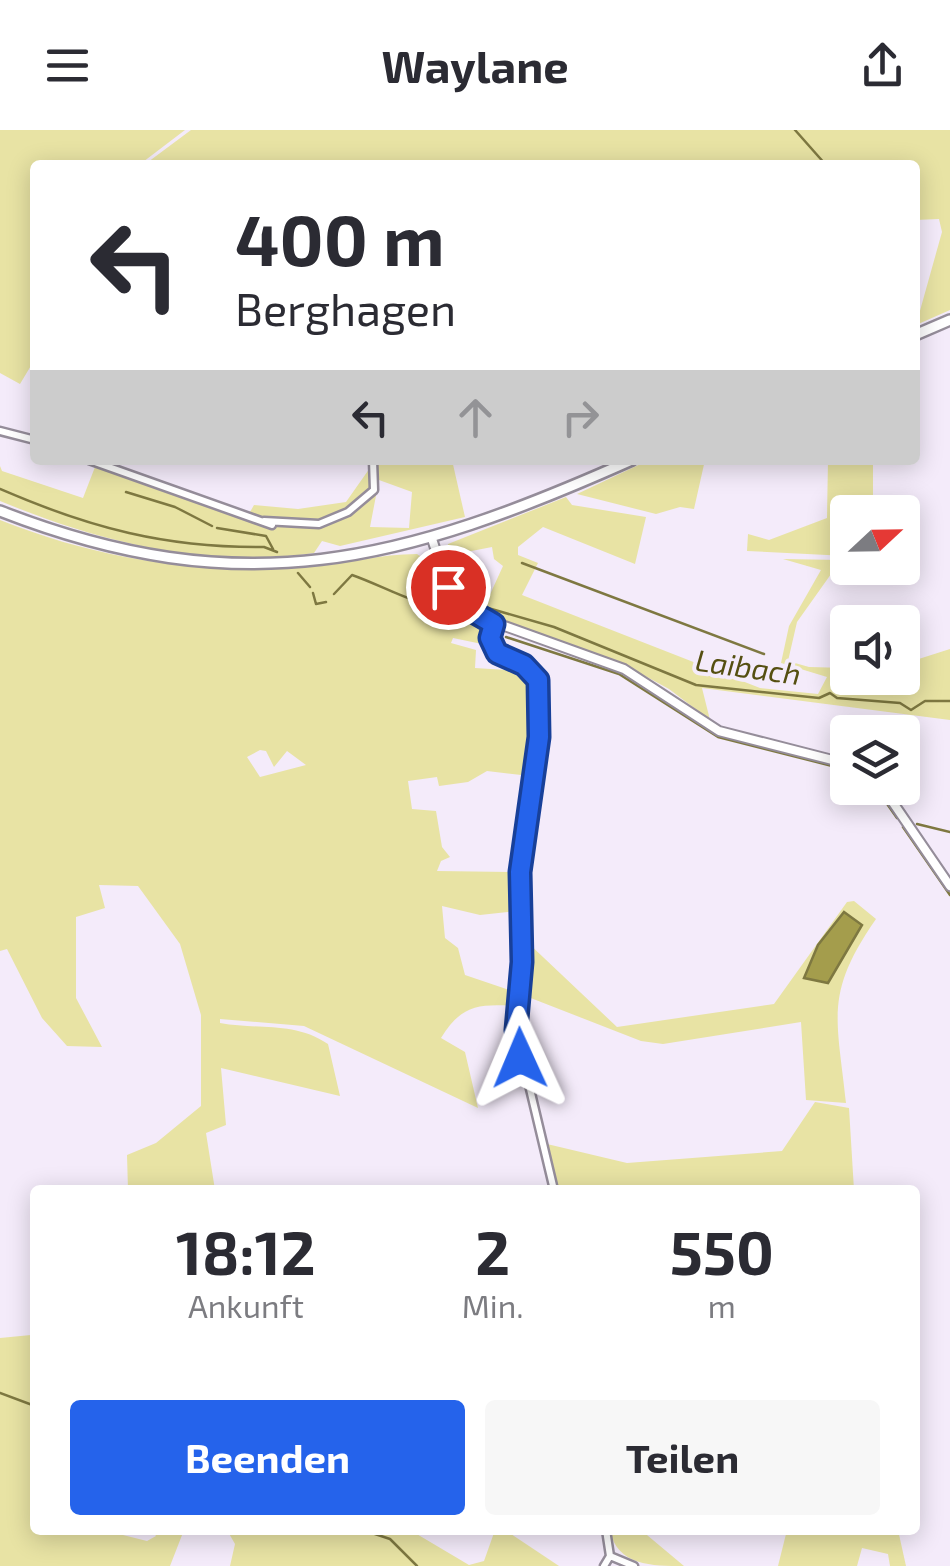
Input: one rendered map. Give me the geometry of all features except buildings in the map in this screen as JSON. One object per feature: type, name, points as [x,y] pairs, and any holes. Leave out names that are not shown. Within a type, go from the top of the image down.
[{"type":"main road","points":[[920,333],[950,320]]},
{"type":"main road","points":[[0,511],[106,548],[198,562],[266,564],[335,559],[432,540],[620,465]]},
{"type":"street","points":[[0,431],[30,439]]},
{"type":"street","points":[[102,465],[272,525]]},
{"type":"street","points":[[262,522],[319,524],[348,512],[374,490],[374,465]]},
{"type":"street","points":[[432,540],[454,596],[494,624],[624,669],[719,730],[830,759]]},
{"type":"street","points":[[494,624],[492,647],[531,669],[538,680],[539,737],[520,872],[522,962],[516,1030],[553,1185]]},
{"type":"street","points":[[895,805],[950,886]]},
{"type":"street","points":[[604,1566],[610,1556],[607,1535]]},
{"type":"street","points":[[610,1556],[634,1566]]},
{"type":"shaded area","points":[[0,130],[185,130],[146,160],[30,160],[30,367],[20,384],[0,373]]},
{"type":"shaded area","points":[[191,130],[950,130],[950,310],[920,323],[942,232],[939,219],[920,220],[920,160],[151,160]]},
{"type":"shaded area","points":[[372,465],[378,479],[376,465],[453,465],[465,517],[340,546],[322,541],[314,553],[233,557],[114,540],[0,501],[0,466],[2,471],[83,498],[95,467],[246,519],[254,505],[298,509],[346,502]],"holes":[[[379,480],[412,492],[409,528],[370,527]]]},
{"type":"shaded area","points":[[638,465],[704,465],[694,509],[680,507],[656,514],[577,494]]},
{"type":"shaded area","points":[[828,465],[873,465],[873,495],[830,495],[830,555],[747,551],[748,534],[769,540],[827,518]]},
{"type":"shaded area","points":[[566,497],[572,505],[646,517],[635,564],[543,527],[518,547],[518,555],[538,563],[522,595],[760,688],[818,694],[827,677],[781,663],[789,626],[821,570],[783,559],[830,560],[830,576],[797,622],[788,661],[830,668],[830,695],[920,695],[920,659],[950,649],[950,720],[702,688],[710,720],[669,689],[625,665],[482,612],[503,566],[494,559],[492,547],[446,556],[448,544]]},
{"type":"shaded area","points":[[0,520],[114,555],[191,566],[310,567],[417,554],[426,560],[455,610],[486,631],[482,644],[453,638],[451,643],[476,650],[475,668],[521,671],[534,680],[535,736],[530,776],[487,771],[468,782],[439,786],[437,777],[408,781],[412,809],[436,811],[442,847],[450,857],[441,861],[437,871],[518,872],[518,911],[480,915],[442,906],[445,938],[458,948],[465,975],[518,993],[517,1006],[492,1005],[464,1012],[441,1038],[465,1052],[478,1108],[304,1026],[220,1019],[220,1023],[302,1032],[328,1044],[340,1096],[221,1068],[226,1125],[206,1133],[214,1185],[128,1185],[127,1155],[156,1143],[201,1106],[201,1015],[180,944],[138,886],[99,885],[105,908],[76,917],[76,998],[102,1047],[67,1046],[42,1018],[7,949],[0,951]],"holes":[[[266,751],[274,767],[287,751],[306,765],[260,777],[247,757]]]},
{"type":"shaded area","points":[[854,901],[876,919],[859,945],[841,988],[838,1027],[846,1103],[806,1100],[801,1022],[663,1044],[641,1041],[523,995],[525,940],[617,1027],[774,1004],[847,902]],"holes":[[[862,926],[828,983],[804,978]]]},
{"type":"shaded area","points":[[844,912],[862,925],[828,983],[804,978],[818,945]]},
{"type":"shaded area","points":[[815,1102],[849,1108],[854,1185],[556,1185],[547,1144],[627,1163],[782,1151]]},
{"type":"shaded area","points":[[30,1335],[30,1535],[123,1535],[147,1541],[155,1535],[182,1535],[170,1566],[0,1566],[0,1338]]},
{"type":"shaded area","points":[[230,1535],[418,1535],[469,1565],[484,1561],[493,1535],[512,1535],[559,1566],[230,1566],[235,1544]]},
{"type":"shaded area","points":[[612,1535],[647,1535],[684,1566],[638,1561],[620,1551]]},
{"type":"shaded area","points":[[786,1535],[899,1535],[906,1566],[890,1566],[888,1554],[862,1548],[857,1566],[778,1566]]},
{"type":"waterway","points":[[795,130],[822,160]]},
{"type":"waterway","name":"Laibach","points":[[0,489],[65,515],[129,533],[194,544],[264,547],[277,552]]},
{"type":"waterway","points":[[126,492],[175,507],[212,526]]},
{"type":"waterway","points":[[217,528],[266,536],[273,549]]},
{"type":"waterway","points":[[522,563],[764,654]]},
{"type":"waterway","name":"Laibach","points":[[298,573],[310,587]]},
{"type":"waterway","name":"Laibach","points":[[334,594],[352,575],[411,599],[447,607]]},
{"type":"waterway","name":"Laibach","points":[[313,593],[316,604],[326,602]]},
{"type":"waterway","name":"Laibach","points":[[465,595],[476,603]]},
{"type":"waterway","name":"Laibach","points":[[488,608],[554,627],[696,685],[819,698],[830,693],[837,698],[900,703],[911,710],[925,701],[950,701]]},
{"type":"waterway","points":[[506,637],[619,674],[718,737],[830,765]]},
{"type":"waterway","points":[[888,805],[897,818]]},
{"type":"waterway","points":[[917,824],[950,832]]},
{"type":"waterway","points":[[903,827],[950,895]]},
{"type":"waterway","points":[[0,1393],[30,1404]]},
{"type":"waterway","points":[[378,1535],[390,1539],[417,1566]]},
{"type":"route","points":[[448,587],[463,606],[494,624],[490,638],[497,653],[531,669],[538,680],[539,737],[523,826],[520,872],[522,962],[516,1030],[520,1058]]}]
